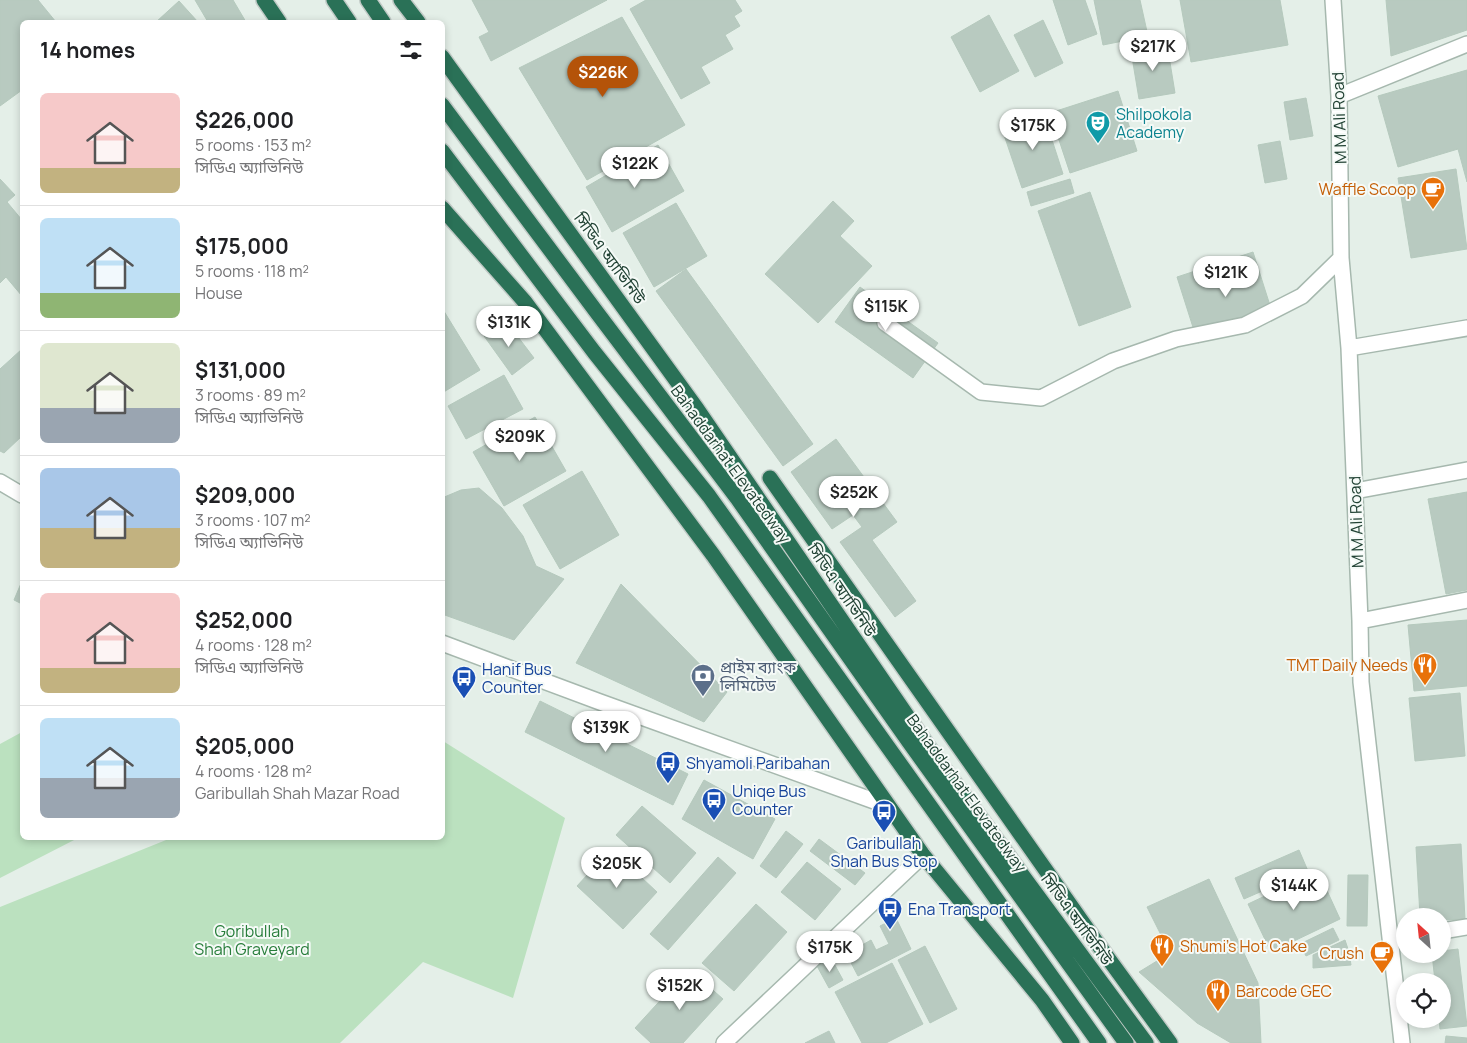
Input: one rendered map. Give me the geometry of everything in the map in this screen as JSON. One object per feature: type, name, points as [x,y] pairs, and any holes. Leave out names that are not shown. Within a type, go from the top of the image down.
[{"type":"highway","points":[[264,0],[278,20]]},
{"type":"highway","points":[[334,0],[348,20]]},
{"type":"highway","points":[[368,0],[382,20]]},
{"type":"highway","points":[[401,0],[416,20]]},
{"type":"highway","name":"সিডিএ অ্যাভিনিউ","points":[[445,61],[697,408],[936,758],[1146,1043]]},
{"type":"highway","name":"Bahaddarhat Elevatedway","points":[[445,109],[737,498],[909,742],[1126,1043]]},
{"type":"highway","points":[[445,155],[594,352],[709,496],[1099,1043]]},
{"type":"highway","points":[[445,211],[525,302],[713,555],[923,855],[1042,1000],[1072,1043]]},
{"type":"highway","points":[[770,478],[1097,943],[1170,1043]]},
{"type":"street","name":"M M Ali Road","points":[[1333,0],[1339,96],[1341,258],[1350,348],[1361,682],[1396,924]]},
{"type":"street","points":[[1339,96],[1467,44]]},
{"type":"street","points":[[885,323],[981,392],[1041,398],[1113,361],[1176,339],[1245,325],[1302,296],[1341,258]]},
{"type":"street","points":[[1350,348],[1467,328]]},
{"type":"street","points":[[1355,491],[1467,470]]},
{"type":"street","points":[[0,482],[20,494]]},
{"type":"street","points":[[1360,621],[1467,600]]},
{"type":"street","points":[[445,644],[888,806]]},
{"type":"street","points":[[724,1043],[923,855]]},
{"type":"street","points":[[1451,930],[1467,927]]},
{"type":"street","name":"M M Ali Road","points":[[1399,963],[1402,1043]]},
{"type":"green space","points":[[20,733],[20,840],[74,840],[0,878],[0,744]]},
{"type":"green space","name":"Goribullah Shah Graveyard","points":[[445,742],[565,818],[513,998],[423,962],[340,1043],[0,1043],[0,907],[166,840],[445,840]]},
{"type":"building","points":[[0,0],[38,0],[54,20],[20,20],[20,91],[0,106]]},
{"type":"building","points":[[195,0],[233,0],[245,20],[207,20]]},
{"type":"building","points":[[472,0],[607,0],[491,61],[479,37],[489,32]]},
{"type":"building","points":[[646,0],[735,0],[742,11],[734,16],[740,26],[725,35],[733,49],[701,67],[710,83],[681,99],[630,9]]},
{"type":"building","points":[[1053,0],[1085,0],[1097,34],[1068,45]]},
{"type":"building","points":[[1094,0],[1140,0],[1148,36],[1103,45]]},
{"type":"building","points":[[1180,0],[1280,0],[1288,45],[1191,62]]},
{"type":"building","points":[[1386,0],[1467,0],[1467,30],[1391,56]]},
{"type":"building","points":[[179,1],[196,20],[158,20]]},
{"type":"building","points":[[989,15],[1019,71],[980,92],[951,37]]},
{"type":"building","points":[[622,17],[685,125],[587,180],[519,68]]},
{"type":"building","points":[[1043,20],[1063,63],[1035,77],[1014,35]]},
{"type":"building","points":[[1167,44],[1175,93],[1139,99],[1131,51]]},
{"type":"building","points":[[1467,70],[1467,182],[1458,149],[1398,167],[1378,96]]},
{"type":"building","points":[[1118,91],[1137,151],[1070,173],[1050,113]]},
{"type":"building","points":[[1306,98],[1313,136],[1290,140],[1284,102]]},
{"type":"building","points":[[1044,115],[1063,174],[1022,188],[1002,129]]},
{"type":"building","points":[[1280,141],[1287,179],[1265,183],[1258,145]]},
{"type":"building","points":[[658,145],[684,191],[612,232],[586,187]]},
{"type":"building","name":"Waffle Scoop","points":[[1456,169],[1467,249],[1411,258],[1398,178]]},
{"type":"building","points":[[0,179],[15,195],[7,202],[20,218],[20,294],[6,277],[0,283]]},
{"type":"building","points":[[1070,179],[1074,193],[1031,206],[1027,192]]},
{"type":"building","points":[[1090,192],[1131,307],[1079,326],[1038,211]]},
{"type":"building","points":[[833,201],[854,221],[840,236],[872,266],[818,323],[765,274]]},
{"type":"building","points":[[676,203],[707,256],[654,287],[623,233]]},
{"type":"building","points":[[1253,252],[1274,318],[1198,343],[1177,277]]},
{"type":"building","points":[[686,269],[813,444],[783,466],[656,291]]},
{"type":"building","points":[[860,287],[938,343],[913,378],[835,322]]},
{"type":"building","points":[[445,313],[480,370],[445,391]]},
{"type":"building","points":[[506,321],[534,358],[512,375],[484,336]]},
{"type":"building","points":[[20,351],[20,438],[4,453],[0,451],[0,369]]},
{"type":"building","points":[[504,375],[523,409],[466,439],[448,406]]},
{"type":"building","points":[[535,417],[566,471],[504,506],[473,452]]},
{"type":"building","points":[[836,439],[897,522],[872,540],[916,601],[895,617],[840,542],[862,527],[853,515],[832,529],[791,472]]},
{"type":"building","points":[[582,471],[619,535],[560,569],[523,505]]},
{"type":"building","points":[[479,488],[502,508],[523,536],[536,566],[564,579],[514,640],[445,615],[445,497],[461,490]]},
{"type":"building","points":[[1467,492],[1467,590],[1446,594],[1428,499]]},
{"type":"building","points":[[621,584],[727,692],[704,722],[576,663]]},
{"type":"building","points":[[20,586],[20,603],[14,600]]},
{"type":"building","points":[[1467,620],[1467,686],[1414,691],[1408,625]]},
{"type":"building","points":[[1460,693],[1465,756],[1415,761],[1409,698]]},
{"type":"building","points":[[540,701],[688,774],[673,805],[525,732]]},
{"type":"building","points":[[704,780],[775,819],[753,859],[682,819]]},
{"type":"building","points":[[642,806],[696,853],[670,883],[616,835]]},
{"type":"building","points":[[786,831],[803,844],[776,878],[760,866]]},
{"type":"building","points":[[819,839],[865,873],[855,885],[810,851]]},
{"type":"building","points":[[1461,844],[1465,919],[1451,920],[1451,908],[1420,908],[1416,847]]},
{"type":"building","points":[[611,849],[657,892],[623,929],[577,886]]},
{"type":"building","points":[[1299,850],[1308,871],[1244,899],[1235,878]]},
{"type":"building","points":[[718,857],[736,873],[668,950],[650,934]]},
{"type":"building","points":[[807,862],[841,889],[815,920],[781,892]]},
{"type":"building","points":[[1318,871],[1340,919],[1271,952],[1248,904]]},
{"type":"building","points":[[1348,875],[1368,875],[1367,926],[1347,926]]},
{"type":"building","points":[[1209,879],[1258,983],[1261,1043],[1231,1043],[1197,1023],[1139,972],[1170,953],[1147,907]]},
{"type":"building","points":[[756,904],[787,932],[734,991],[702,963]]},
{"type":"building","points":[[896,918],[911,949],[858,976],[849,959],[857,948],[871,940],[876,950],[889,944],[880,926]]},
{"type":"building","points":[[1333,928],[1339,940],[1306,956],[1300,944]]},
{"type":"building","points":[[1345,940],[1351,965],[1313,968],[1313,955]]},
{"type":"building","points":[[925,946],[957,1009],[930,1023],[898,960]]},
{"type":"building","points":[[1458,949],[1467,1026],[1451,1028],[1451,973],[1434,973],[1433,963],[1451,963],[1451,950]]},
{"type":"building","points":[[831,958],[843,980],[829,988],[817,966]]},
{"type":"building","points":[[892,963],[923,1024],[886,1043],[862,1043],[835,992]]},
{"type":"building","points":[[689,969],[723,999],[683,1043],[651,1043],[635,1028]]},
{"type":"building","points":[[829,1031],[835,1043],[805,1043]]},
{"type":"building","points":[[1446,1036],[1467,1038],[1467,1043],[1445,1043]]},
{"type":"place","name":"Shilpokola Academy","points":[[1098,144]]},
{"type":"place","name":"Waffle Scoop","points":[[1433,210]]},
{"type":"place","name":"TMT Daily Needs","points":[[1425,686]]},
{"type":"place","name":"প্রাইম ব্যাংক লিমিটেড","points":[[703,697]]},
{"type":"place","name":"Hanif Bus Counter","points":[[464,699]]},
{"type":"place","name":"Shyamoli Paribahan","points":[[668,784]]},
{"type":"place","name":"Uniqe Bus Counter","points":[[714,821]]},
{"type":"place","name":"Garibullah Shah Bus Stop","points":[[884,833]]},
{"type":"place","name":"Ena Transport","points":[[890,930]]},
{"type":"place","name":"Shumi's Hot Cake","points":[[1162,967]]},
{"type":"place","name":"Crush","points":[[1382,974]]},
{"type":"place","name":"Barcode GEC","points":[[1218,1012]]}]
